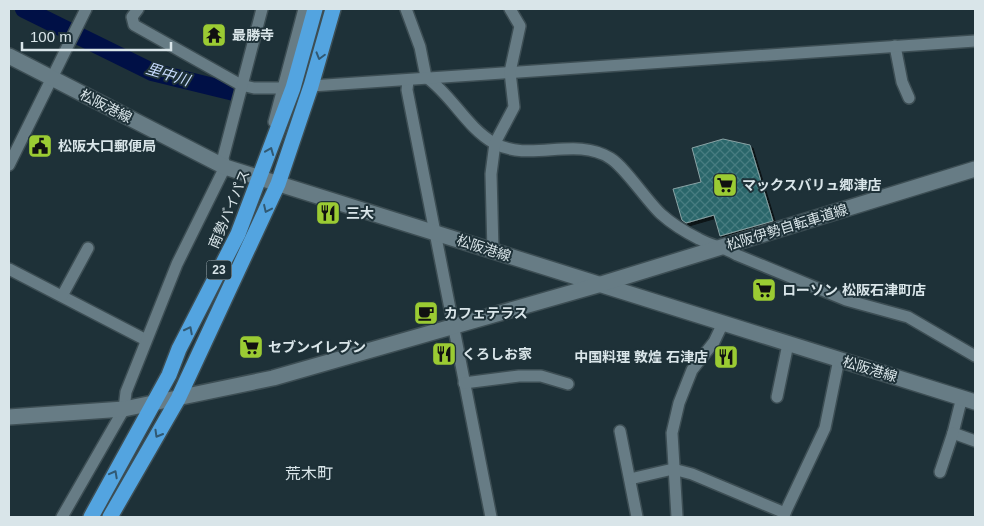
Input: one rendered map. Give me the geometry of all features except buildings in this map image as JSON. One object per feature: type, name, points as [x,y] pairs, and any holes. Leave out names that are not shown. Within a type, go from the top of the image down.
[{"type":"highway","name":"南勢バイパス","points":[[91,517],[169,375],[179,349],[238,234],[280,125],[315,9]]},
{"type":"highway","name":"23","points":[[110,517],[178,398],[278,184],[311,86],[333,9]]},
{"type":"main road","name":"松阪港線","points":[[9,56],[225,167],[968,399]]},
{"type":"main road","name":"松阪伊勢自転車道線","points":[[9,416],[124,409],[273,378],[598,285],[975,169]]},
{"type":"street","points":[[9,165],[86,9]]},
{"type":"street","points":[[138,9],[132,17],[134,24],[241,85],[254,88],[283,88]]},
{"type":"street","points":[[62,517],[124,409],[126,392],[177,264],[225,167],[223,158],[262,9]]},
{"type":"street","points":[[280,125],[274,122],[304,9]]},
{"type":"street","points":[[406,9],[420,47],[426,77],[434,83],[462,115],[494,143],[530,151],[587,149],[610,158],[662,214],[699,240],[723,246],[737,255],[846,300],[908,317],[975,356]]},
{"type":"street","points":[[493,251],[490,174],[494,143],[514,107],[510,72],[520,26],[510,9]]},
{"type":"street","points":[[311,86],[975,40]]},
{"type":"street","points":[[895,46],[902,82],[909,98]]},
{"type":"street","points":[[408,80],[407,90],[433,231],[491,517]]},
{"type":"street","points":[[62,296],[88,248]]},
{"type":"street","points":[[9,269],[146,340]]},
{"type":"street","points":[[677,517],[672,433],[679,403],[692,370],[714,342],[723,323]]},
{"type":"street","points":[[777,397],[788,344]]},
{"type":"street","points":[[630,480],[673,469],[692,474],[784,515],[825,428],[839,359]]},
{"type":"street","points":[[464,383],[519,376],[541,376],[568,384]]},
{"type":"street","points":[[940,472],[968,399]]},
{"type":"street","points":[[620,431],[637,517]]},
{"type":"street","points":[[953,434],[975,441]]},
{"type":"waterway","name":"里中川","points":[[24,9],[152,72],[234,92]]},
{"type":"place","name":"最勝寺","points":[[214,35]]},
{"type":"place","name":"松阪大口郵便局","points":[[40,146]]},
{"type":"place","name":"マックスバリュ郷津店","points":[[725,185]]},
{"type":"place","name":"三大","points":[[328,213]]},
{"type":"place","name":"ローソン 松阪石津町店","points":[[764,290]]},
{"type":"place","name":"カフェテラス","points":[[426,313]]},
{"type":"place","name":"セブンイレブン","points":[[251,347]]},
{"type":"place","name":"くろしお家","points":[[444,354]]},
{"type":"place","name":"中国料理 敦煌 石津店","points":[[726,357]]},
{"type":"district","name":"荒木町","points":[[309,473]]}]
